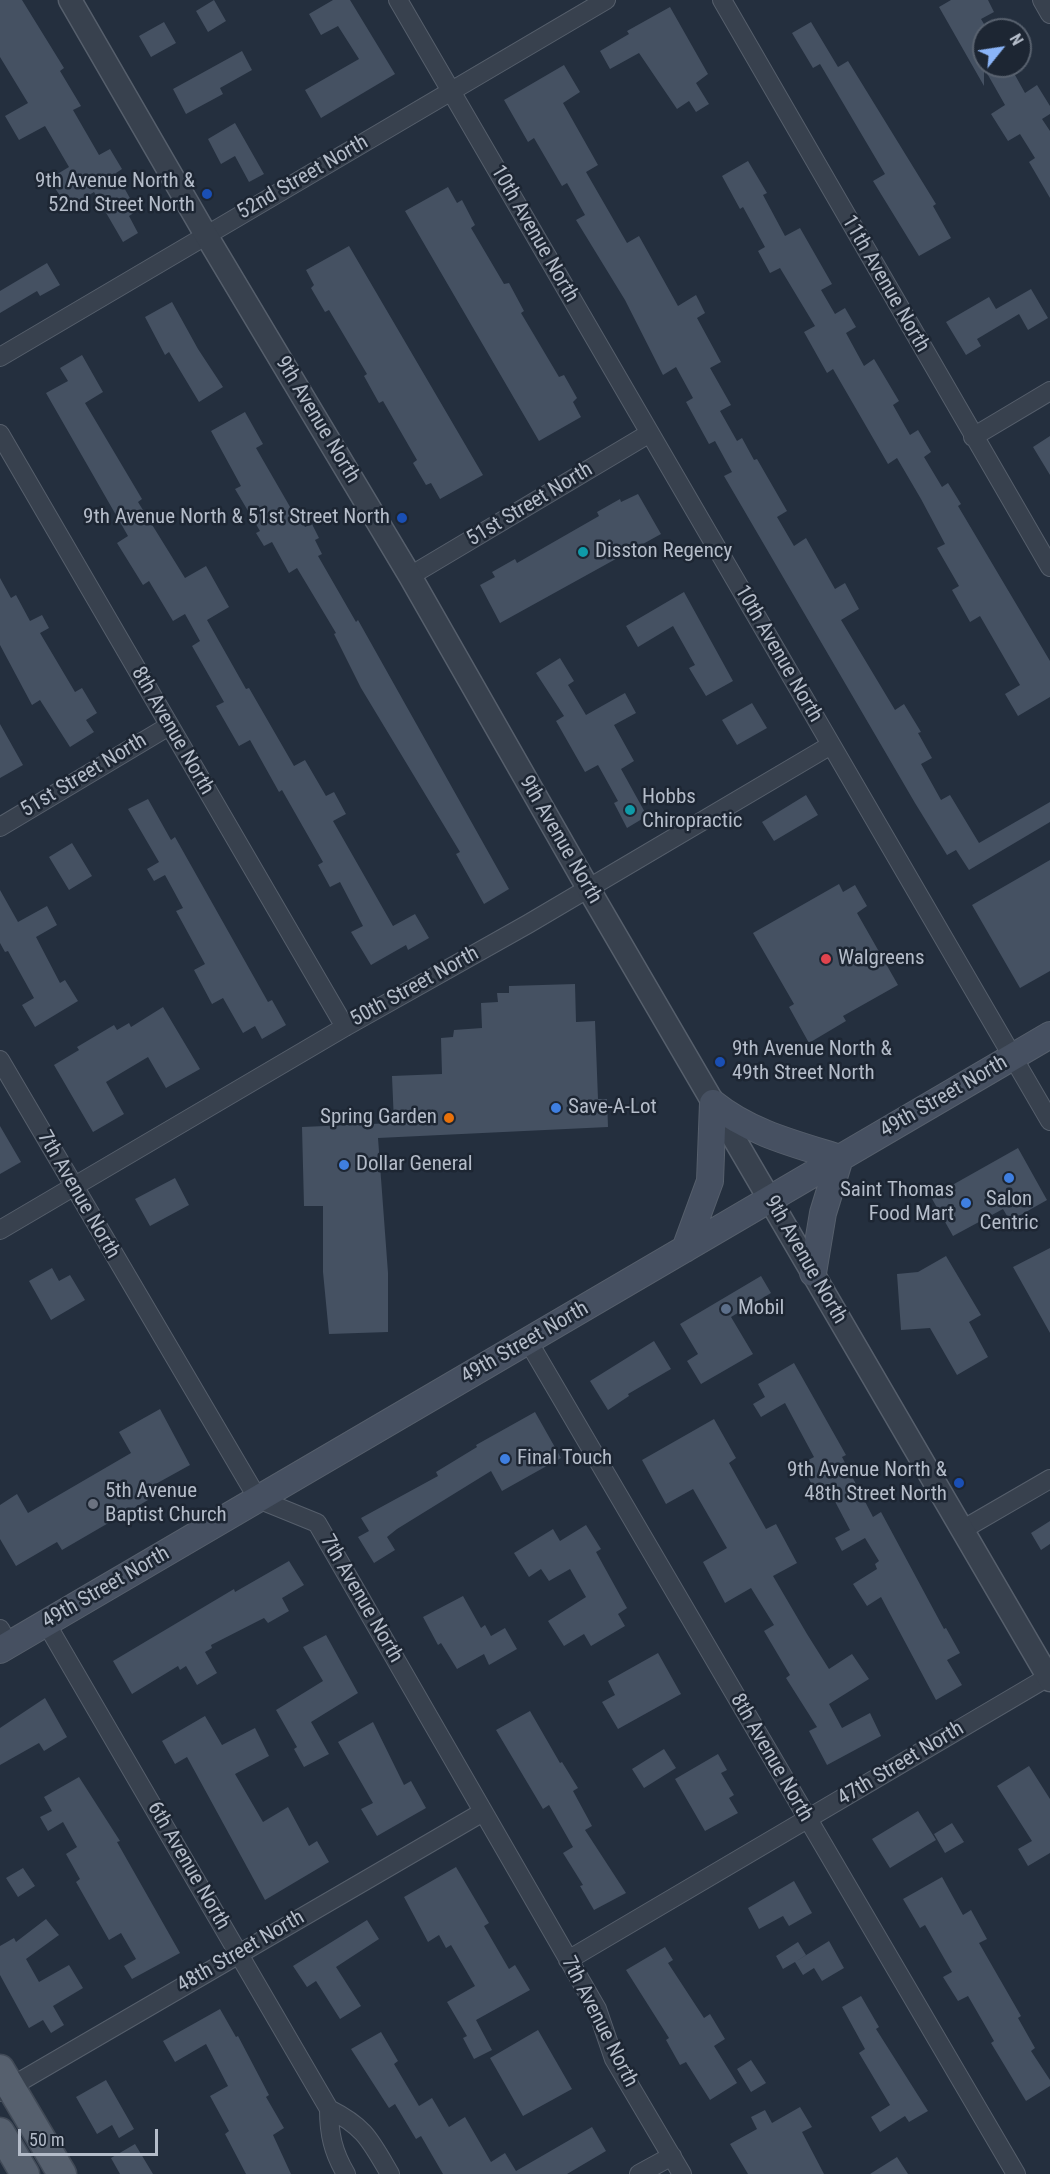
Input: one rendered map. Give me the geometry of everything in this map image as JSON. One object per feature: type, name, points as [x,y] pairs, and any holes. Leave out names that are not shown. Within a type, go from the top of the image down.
[{"type":"main road","name":"49th Street North","points":[[3,1641],[46,1623],[1050,1035]]},
{"type":"main road","points":[[713,1102],[732,1118],[777,1139],[840,1158],[824,1213],[813,1273]]},
{"type":"main road","points":[[685,1249],[710,1181],[713,1102]]},
{"type":"main road","points":[[3,2083],[62,2174]]},
{"type":"main road","points":[[0,2132],[25,2174]]},
{"type":"street","name":"9th Avenue North","points":[[70,0],[206,235],[410,576],[588,888],[1049,1679]]},
{"type":"street","name":"10th Avenue North","points":[[398,0],[1050,1121]]},
{"type":"street","name":"52nd Street North","points":[[0,357],[606,0]]},
{"type":"street","name":"11th Avenue North","points":[[722,0],[1050,567]]},
{"type":"street","points":[[1042,0],[1050,14]]},
{"type":"street","points":[[973,437],[1050,391]]},
{"type":"street","name":"51st Street North","points":[[410,576],[650,433]]},
{"type":"street","name":"8th Avenue North","points":[[0,434],[345,1027]]},
{"type":"street","name":"51st Street North","points":[[0,827],[169,726]]},
{"type":"street","name":"50th Street North","points":[[0,1230],[831,745]]},
{"type":"street","name":"7th Avenue North","points":[[0,1060],[73,1188],[258,1499],[317,1523],[597,2009],[614,2059],[682,2174]]},
{"type":"street","name":"8th Avenue North","points":[[528,1341],[807,1821],[1016,2174]]},
{"type":"street","points":[[962,1530],[1050,1479]]},
{"type":"street","name":"6th Avenue North","points":[[46,1623],[329,2109],[329,2133],[334,2155],[346,2174]]},
{"type":"street","name":"47th Street North","points":[[568,1960],[1049,1679]]},
{"type":"street","name":"48th Street North","points":[[3,2083],[239,1954],[483,1812]]},
{"type":"street","points":[[329,2109],[352,2121],[366,2133],[390,2174]]},
{"type":"street","points":[[639,2174],[672,2156]]},
{"type":"building","points":[[0,0],[22,0],[64,68],[60,71],[81,106],[73,110],[99,155],[110,149],[122,169],[116,173],[137,211],[129,216],[138,233],[123,242],[94,192],[68,208],[49,179],[69,167],[45,126],[19,140],[5,116],[28,103],[0,57]]},
{"type":"building","points":[[214,0],[226,21],[208,32],[196,11]]},
{"type":"building","points":[[333,0],[350,0],[395,74],[321,118],[305,90],[359,59],[338,26],[321,35],[309,14]]},
{"type":"building","points":[[951,0],[988,0],[994,12],[983,18],[972,18],[972,65],[939,7]]},
{"type":"building","points":[[670,7],[708,74],[696,83],[709,104],[696,112],[689,101],[677,109],[639,53],[610,69],[600,51],[629,34],[627,31]]},
{"type":"building","points":[[164,22],[176,43],[151,57],[139,36]]},
{"type":"building","points":[[811,22],[838,67],[848,61],[936,204],[933,206],[951,238],[919,256],[873,181],[885,174],[820,64],[813,68],[792,33]]},
{"type":"building","points":[[242,51],[252,70],[220,88],[223,94],[186,114],[173,89]]},
{"type":"building","points":[[564,65],[580,92],[563,103],[598,165],[586,172],[627,243],[639,236],[678,306],[696,295],[705,313],[697,318],[721,362],[710,368],[731,405],[720,411],[737,441],[742,438],[754,460],[757,459],[787,511],[777,517],[794,546],[806,538],[835,589],[845,583],[859,609],[841,620],[895,710],[904,704],[921,732],[918,733],[932,758],[921,764],[941,800],[950,795],[979,843],[1050,802],[1050,822],[969,870],[956,850],[947,855],[915,803],[724,476],[732,472],[715,441],[709,444],[686,402],[693,398],[676,367],[663,375],[625,300],[576,220],[585,215],[567,183],[562,186],[534,138],[528,142],[504,100]]},
{"type":"building","points":[[990,78],[1017,78],[1025,93],[1037,85],[1050,106],[1050,114],[1042,119],[1050,131],[1050,198],[1029,162],[1035,158],[1020,134],[1008,141],[991,114],[1005,105]]},
{"type":"building","points":[[235,123],[264,174],[249,182],[235,156],[221,164],[208,139]]},
{"type":"building","points":[[748,161],[767,193],[763,195],[785,236],[800,228],[832,284],[821,290],[835,314],[845,308],[856,327],[846,333],[864,366],[874,359],[899,401],[893,405],[910,435],[918,430],[931,452],[924,457],[942,487],[948,483],[961,504],[958,506],[1050,661],[1050,697],[1018,716],[1005,694],[1020,685],[980,616],[970,622],[952,590],[959,586],[937,548],[945,544],[921,499],[897,458],[888,464],[833,369],[827,373],[804,332],[815,326],[780,268],[770,273],[758,251],[765,247],[743,207],[740,209],[722,176]]},
{"type":"building","points":[[448,187],[457,203],[462,200],[475,225],[471,228],[504,284],[509,283],[524,311],[521,313],[559,377],[564,375],[577,398],[573,402],[581,417],[539,441],[405,211]]},
{"type":"building","points":[[349,246],[483,475],[440,499],[431,483],[426,485],[413,463],[417,460],[383,401],[379,403],[364,376],[367,374],[329,310],[325,312],[311,288],[314,285],[306,270]]},
{"type":"building","points":[[47,263],[60,285],[40,296],[37,291],[0,313],[0,291]]},
{"type":"building","points":[[1031,289],[1048,318],[1028,330],[1019,314],[977,339],[981,346],[966,355],[946,322],[989,297],[996,309]]},
{"type":"building","points":[[172,302],[198,349],[223,387],[199,402],[169,352],[165,355],[145,317]]},
{"type":"building","points":[[82,355],[103,392],[85,403],[142,499],[138,502],[185,578],[206,566],[229,607],[207,620],[246,689],[249,688],[294,766],[305,760],[326,796],[334,792],[346,814],[333,821],[393,926],[415,914],[429,938],[408,950],[406,945],[371,965],[351,932],[363,926],[340,882],[330,887],[318,865],[323,862],[282,790],[279,792],[250,740],[239,746],[216,706],[224,702],[192,646],[200,641],[185,614],[173,621],[149,581],[143,585],[117,543],[128,536],[46,393],[68,381],[60,368]]},
{"type":"building","points":[[245,412],[263,444],[256,448],[293,512],[296,510],[305,527],[312,524],[319,538],[315,540],[322,554],[318,556],[356,622],[358,620],[509,889],[484,904],[456,854],[460,852],[361,688],[334,634],[336,633],[297,568],[289,573],[272,542],[264,546],[256,533],[260,531],[235,489],[241,486],[211,431]]},
{"type":"building","points":[[1050,436],[1050,475],[1033,447]]},
{"type":"building","name":"Disston Regency","points":[[638,494],[661,534],[500,623],[480,585],[495,577],[492,572],[515,559],[517,563],[599,516],[597,512],[620,499],[621,502]]},
{"type":"building","points":[[0,578],[11,598],[16,595],[30,621],[42,615],[49,628],[40,633],[75,692],[82,688],[97,713],[86,720],[94,732],[70,747],[40,700],[32,705],[0,645]]},
{"type":"building","points":[[684,592],[733,681],[706,696],[689,668],[695,665],[673,626],[638,647],[626,626]]},
{"type":"building","points":[[560,658],[574,681],[568,685],[586,715],[625,693],[636,713],[614,725],[634,761],[621,769],[647,816],[627,828],[614,803],[618,801],[598,765],[585,772],[556,721],[564,716],[536,673]]},
{"type":"building","points":[[752,703],[767,728],[737,745],[722,720]]},
{"type":"building","points":[[0,724],[23,765],[0,778]]},
{"type":"building","points":[[806,795],[818,815],[774,841],[762,822]]},
{"type":"building","points":[[148,799],[171,840],[175,837],[268,1002],[272,1000],[286,1025],[262,1039],[255,1026],[243,1033],[223,998],[212,1004],[194,970],[205,964],[176,911],[183,908],[165,875],[154,881],[147,869],[159,862],[128,809]]},
{"type":"building","points":[[72,843],[92,876],[69,890],[49,857]]},
{"type":"building","points":[[1050,860],[1050,971],[1020,988],[972,905]]},
{"type":"building","name":"Walgreens","points":[[839,884],[843,892],[855,885],[867,906],[857,913],[898,985],[843,1016],[846,1021],[809,1043],[789,1007],[794,1004],[753,933]]},
{"type":"building","points":[[0,890],[18,922],[47,906],[57,925],[36,937],[60,983],[65,980],[78,1001],[35,1027],[22,1005],[34,998],[8,951],[5,952],[0,943]]},
{"type":"building","points":[[575,984],[576,1022],[595,1021],[598,1099],[607,1099],[608,1127],[378,1138],[388,1273],[388,1332],[329,1334],[323,1272],[323,1206],[304,1206],[302,1127],[394,1123],[392,1076],[442,1074],[441,1038],[453,1037],[454,1030],[482,1028],[481,1003],[498,1002],[497,993],[509,993],[509,986]]},
{"type":"building","points":[[163,1007],[200,1069],[166,1088],[148,1057],[106,1082],[124,1114],[93,1132],[54,1065],[79,1050],[77,1047],[114,1025],[117,1030],[129,1023],[131,1027]]},
{"type":"building","points":[[0,1126],[21,1162],[0,1174]]},
{"type":"building","points":[[1018,1148],[1047,1200],[1010,1221],[1003,1209],[953,1236],[931,1197]]},
{"type":"building","points":[[175,1178],[189,1205],[150,1226],[135,1199]]},
{"type":"building","points":[[1050,1248],[1050,1333],[1013,1267]]},
{"type":"building","points":[[946,1256],[981,1315],[969,1322],[988,1357],[957,1375],[930,1328],[901,1330],[897,1274],[918,1272]]},
{"type":"building","points":[[52,1268],[59,1281],[70,1275],[85,1300],[51,1320],[29,1281]]},
{"type":"building","points":[[761,1276],[771,1293],[731,1317],[753,1354],[701,1384],[687,1361],[698,1354],[680,1324]]},
{"type":"building","points":[[654,1341],[671,1369],[628,1394],[629,1396],[608,1410],[590,1381]]},
{"type":"building","points":[[794,1363],[846,1455],[842,1457],[873,1517],[881,1512],[944,1629],[946,1628],[960,1653],[947,1660],[962,1685],[936,1700],[881,1597],[867,1606],[853,1584],[877,1569],[875,1564],[879,1561],[865,1538],[842,1551],[835,1538],[850,1530],[829,1490],[818,1496],[801,1464],[814,1457],[785,1403],[761,1417],[753,1404],[765,1397],[758,1384]]},
{"type":"building","points":[[160,1409],[190,1465],[143,1491],[148,1500],[62,1550],[57,1542],[16,1566],[0,1539],[0,1505],[17,1494],[28,1513],[131,1453],[119,1432]]},
{"type":"building","points":[[535,1412],[561,1458],[502,1491],[491,1471],[397,1529],[387,1537],[395,1550],[374,1563],[358,1537],[369,1531],[361,1518],[438,1476],[436,1472],[477,1447],[476,1445]]},
{"type":"building","points":[[714,1419],[736,1458],[729,1463],[766,1529],[776,1524],[797,1563],[773,1576],[807,1634],[829,1669],[852,1654],[869,1679],[829,1704],[842,1728],[870,1713],[881,1736],[827,1765],[809,1731],[817,1727],[786,1678],[790,1675],[764,1631],[774,1625],[751,1588],[725,1603],[703,1562],[727,1548],[693,1489],[666,1504],[642,1460]]},
{"type":"building","points":[[1050,1521],[1050,1544],[1041,1550],[1031,1533]]},
{"type":"building","points":[[586,1525],[601,1549],[596,1552],[627,1608],[618,1614],[625,1626],[591,1646],[584,1634],[564,1646],[548,1621],[586,1597],[570,1569],[549,1581],[541,1569],[529,1577],[514,1553],[553,1529],[560,1541]]},
{"type":"building","points":[[289,1561],[304,1585],[282,1598],[289,1611],[268,1623],[264,1618],[211,1645],[212,1648],[205,1652],[217,1673],[197,1685],[186,1666],[180,1670],[178,1666],[132,1694],[113,1661],[234,1589],[235,1592]]},
{"type":"building","points":[[463,1596],[481,1628],[485,1625],[491,1636],[505,1628],[517,1649],[489,1665],[484,1654],[457,1669],[441,1643],[438,1645],[423,1617]]},
{"type":"building","points":[[326,1635],[358,1693],[311,1722],[329,1754],[304,1767],[294,1749],[297,1747],[276,1710],[323,1681],[303,1647]]},
{"type":"building","points":[[658,1653],[681,1694],[618,1729],[602,1702],[615,1695],[608,1681]]},
{"type":"building","points":[[45,1698],[67,1737],[44,1751],[39,1743],[0,1765],[0,1728]]},
{"type":"building","points":[[530,1711],[560,1763],[562,1762],[578,1788],[573,1791],[592,1826],[585,1830],[626,1893],[594,1910],[580,1886],[583,1885],[563,1853],[573,1847],[549,1805],[543,1809],[496,1730]]},
{"type":"building","points":[[205,1716],[222,1745],[255,1728],[269,1756],[235,1774],[263,1822],[288,1807],[309,1846],[317,1841],[329,1862],[265,1900],[187,1757],[175,1764],[162,1741]]},
{"type":"building","points":[[373,1722],[404,1785],[411,1781],[426,1808],[377,1836],[361,1809],[373,1803],[338,1742]]},
{"type":"building","points":[[664,1749],[676,1768],[644,1788],[632,1769]]},
{"type":"building","points":[[718,1754],[727,1770],[721,1773],[734,1795],[729,1798],[738,1813],[705,1831],[675,1779]]},
{"type":"building","points":[[1029,1766],[1050,1799],[1050,1853],[1028,1866],[1018,1849],[1032,1841],[997,1786]]},
{"type":"building","points":[[79,1777],[120,1841],[117,1842],[180,1953],[132,1979],[124,1966],[136,1959],[121,1933],[109,1940],[76,1882],[80,1879],[66,1854],[77,1847],[63,1822],[48,1831],[40,1817],[52,1811],[44,1797]]},
{"type":"building","points":[[918,1811],[936,1840],[890,1868],[872,1839]]},
{"type":"building","points":[[952,1823],[964,1842],[945,1853],[934,1834]]},
{"type":"building","points":[[456,1867],[489,1923],[484,1926],[509,1969],[515,1965],[530,1990],[476,2020],[492,2050],[474,2059],[463,2038],[467,2036],[447,2002],[475,1986],[451,1945],[446,1948],[439,1935],[428,1942],[404,1897]]},
{"type":"building","points":[[23,1868],[35,1886],[18,1897],[6,1878]]},
{"type":"building","points":[[942,1877],[963,1915],[971,1910],[987,1939],[979,1943],[1021,2016],[1018,2018],[1035,2048],[1031,2051],[1050,2080],[1050,2086],[1026,2101],[991,2043],[994,2041],[968,1996],[958,2001],[943,1977],[952,1972],[925,1925],[920,1928],[903,1899]]},
{"type":"building","points":[[794,1881],[812,1913],[789,1926],[783,1916],[759,1929],[748,1908]]},
{"type":"building","points":[[46,1919],[59,1935],[26,1959],[39,1982],[69,1965],[83,1988],[53,2006],[64,2025],[51,2033],[43,2020],[29,2028],[0,1975],[0,1946],[14,1938],[16,1942]]},
{"type":"building","points":[[367,1920],[379,1939],[336,1967],[361,2006],[340,2019],[316,1981],[307,1987],[293,1966]]},
{"type":"building","points":[[829,1941],[844,1968],[822,1981],[814,1968],[803,1975],[795,1962]]},
{"type":"building","points":[[798,1942],[806,1955],[783,1969],[776,1956]]},
{"type":"building","points":[[665,1947],[673,1960],[668,1963],[704,2018],[710,2014],[725,2039],[714,2046],[737,2083],[710,2100],[686,2062],[680,2065],[666,2040],[669,2038],[626,1970]]},
{"type":"building","points":[[861,1996],[879,2027],[876,2029],[928,2111],[909,2122],[905,2116],[880,2132],[871,2117],[890,2105],[859,2053],[865,2049],[842,2007]]},
{"type":"building","points":[[220,2009],[236,2037],[238,2036],[269,2095],[266,2097],[284,2128],[273,2135],[291,2174],[246,2174],[225,2134],[229,2131],[210,2096],[228,2086],[206,2044],[175,2062],[163,2041]]},
{"type":"building","points":[[538,2030],[572,2089],[523,2116],[490,2058]]},
{"type":"building","points":[[381,2032],[398,2061],[394,2064],[419,2106],[432,2098],[449,2127],[465,2117],[491,2162],[505,2153],[516,2171],[592,2127],[606,2151],[567,2174],[443,2174],[421,2136],[416,2139],[395,2104],[389,2108],[351,2049]]},
{"type":"building","points":[[751,2060],[766,2083],[751,2092],[737,2069]]},
{"type":"building","points":[[106,2080],[134,2129],[119,2138],[112,2125],[97,2134],[76,2097]]},
{"type":"building","points":[[800,2107],[812,2127],[802,2132],[824,2174],[748,2174],[730,2144],[757,2129],[751,2117],[765,2110],[772,2123]]},
{"type":"building","points":[[135,2144],[153,2174],[120,2174],[111,2158]]},
{"type":"building","points":[[897,2157],[908,2174],[870,2174]]},
{"type":"place","name":"9th Avenue North & 52nd Street North","points":[[207,194]]},
{"type":"place","name":"9th Avenue North & 51st Street North","points":[[402,518]]},
{"type":"place","name":"Disston Regency","points":[[583,552]]},
{"type":"place","name":"Hobbs Chiropractic","points":[[630,810]]},
{"type":"place","name":"Walgreens","points":[[826,959]]},
{"type":"place","name":"9th Avenue North & 49th Street North","points":[[720,1062]]},
{"type":"place","name":"Save-A-Lot","points":[[556,1108]]},
{"type":"place","name":"Spring Garden","points":[[449,1118]]},
{"type":"place","name":"Dollar General","points":[[344,1165]]},
{"type":"place","name":"Salon Centric","points":[[1009,1178]]},
{"type":"place","name":"Saint Thomas Food Mart","points":[[966,1203]]},
{"type":"place","name":"Mobil","points":[[726,1309]]},
{"type":"place","name":"Final Touch","points":[[505,1459]]},
{"type":"place","name":"9th Avenue North & 48th Street North","points":[[959,1483]]},
{"type":"place","name":"5th Avenue Baptist Church","points":[[93,1504]]}]
